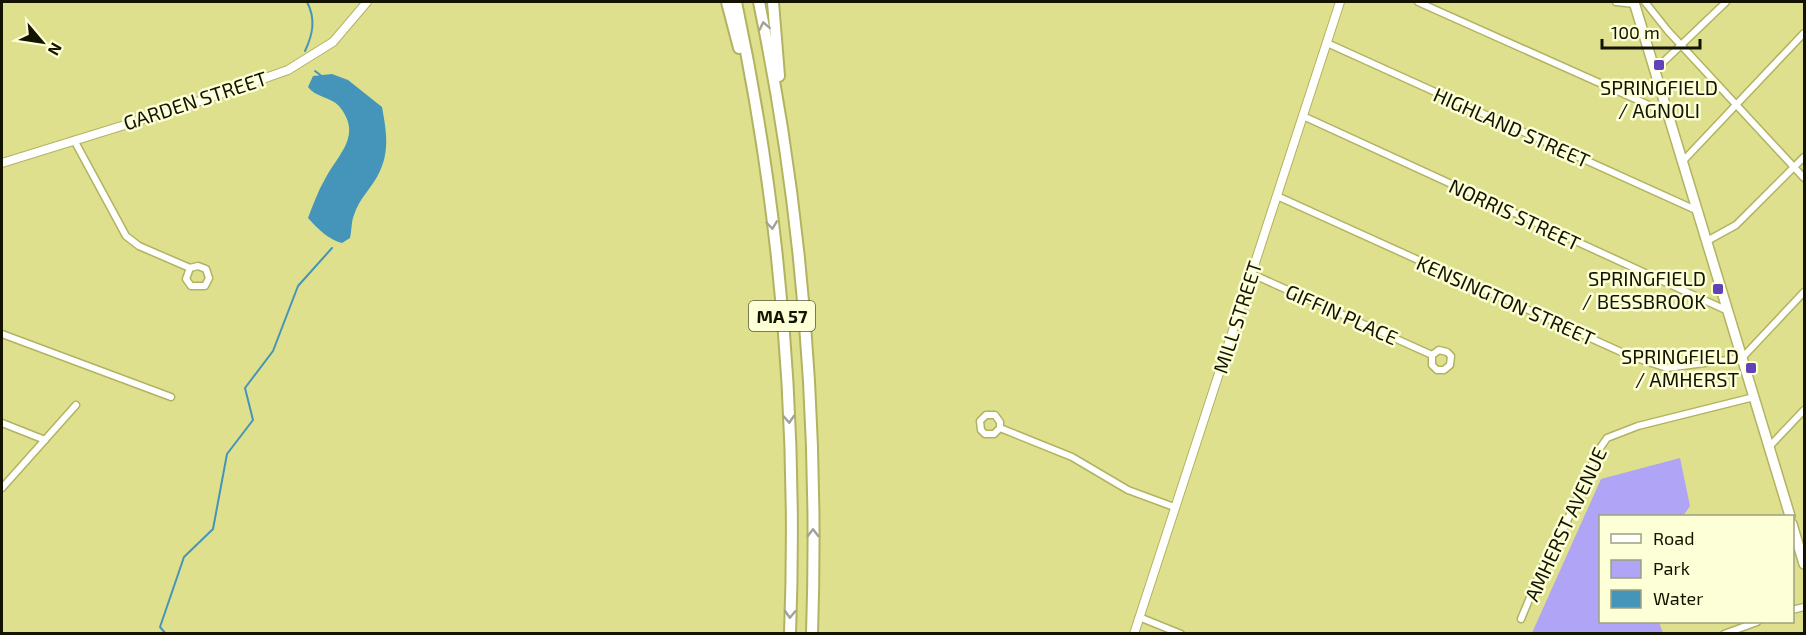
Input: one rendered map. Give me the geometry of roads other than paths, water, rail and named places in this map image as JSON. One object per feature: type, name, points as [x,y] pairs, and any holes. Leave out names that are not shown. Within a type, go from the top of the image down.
[{"type":"highway","points":[[727,2],[742,64],[769,200]]},
{"type":"highway","name":"MA 57","points":[[736,2],[769,200],[780,294],[789,429],[790,633]]},
{"type":"highway","name":"MA 57","points":[[759,2],[784,148],[799,266],[809,386],[813,529],[812,633]]},
{"type":"highway","points":[[773,2],[784,148]]},
{"type":"main road","points":[[1634,3],[1790,515]]},
{"type":"main road","points":[[1794,529],[1802,548],[1804,564]]},
{"type":"street","name":"GARDEN STREET","points":[[2,163],[183,107],[291,68],[333,42],[367,2]]},
{"type":"street","name":"MILL STREET","points":[[1134,633],[1340,2]]},
{"type":"street","points":[[1418,2],[1669,114]]},
{"type":"street","points":[[1616,2],[1634,3]]},
{"type":"street","points":[[1645,2],[1804,178]]},
{"type":"street","points":[[1655,70],[1726,2]]},
{"type":"street","points":[[1683,161],[1804,33]]},
{"type":"street","name":"HIGHLAND STREET","points":[[1327,43],[1698,211]]},
{"type":"street","name":"NORRIS STREET","points":[[1303,116],[1728,311]]},
{"type":"street","points":[[74,140],[126,236],[139,246],[190,268]]},
{"type":"street","points":[[1707,241],[1736,225],[1804,157]]},
{"type":"street","name":"KENSINGTON STREET","points":[[1277,196],[1651,365],[1678,367],[1743,358]]},
{"type":"street","name":"GIFFIN PLACE","points":[[1252,274],[1432,355]]},
{"type":"street","points":[[1743,358],[1804,292]]},
{"type":"street","points":[[2,334],[171,397]]},
{"type":"street","name":"AMHERST AVENUE","points":[[1521,619],[1548,554],[1564,529],[1605,440],[1615,433],[1638,426],[1754,397]]},
{"type":"street","points":[[2,488],[76,405]]},
{"type":"street","points":[[1770,447],[1804,410]]},
{"type":"street","points":[[2,423],[45,440]]},
{"type":"street","points":[[1000,428],[1072,457],[1128,490],[1174,507]]},
{"type":"street","points":[[1139,617],[1181,633]]},
{"type":"street","points":[[1724,633],[1752,623]]},
{"type":"water","points":[[332,74],[348,80],[382,107],[386,139],[385,155],[380,171],[356,209],[350,238],[342,243],[319,230],[308,218],[320,188],[342,152],[349,135],[346,116],[339,106],[308,87],[313,76]]},
{"type":"waterway","points":[[305,51],[312,26],[312,14],[307,2]]},
{"type":"waterway","points":[[315,71],[323,77]]},
{"type":"waterway","points":[[166,634],[160,627],[184,557],[213,529],[227,454],[253,420],[245,388],[273,351],[298,286],[332,248]]},
{"type":"place","name":"SPRINGFIELD / AGNOLI","points":[[1659,65]]},
{"type":"place","name":"SPRINGFIELD / BESSBROOK","points":[[1718,289]]},
{"type":"place","name":"SPRINGFIELD / AMHERST","points":[[1751,368]]}]
